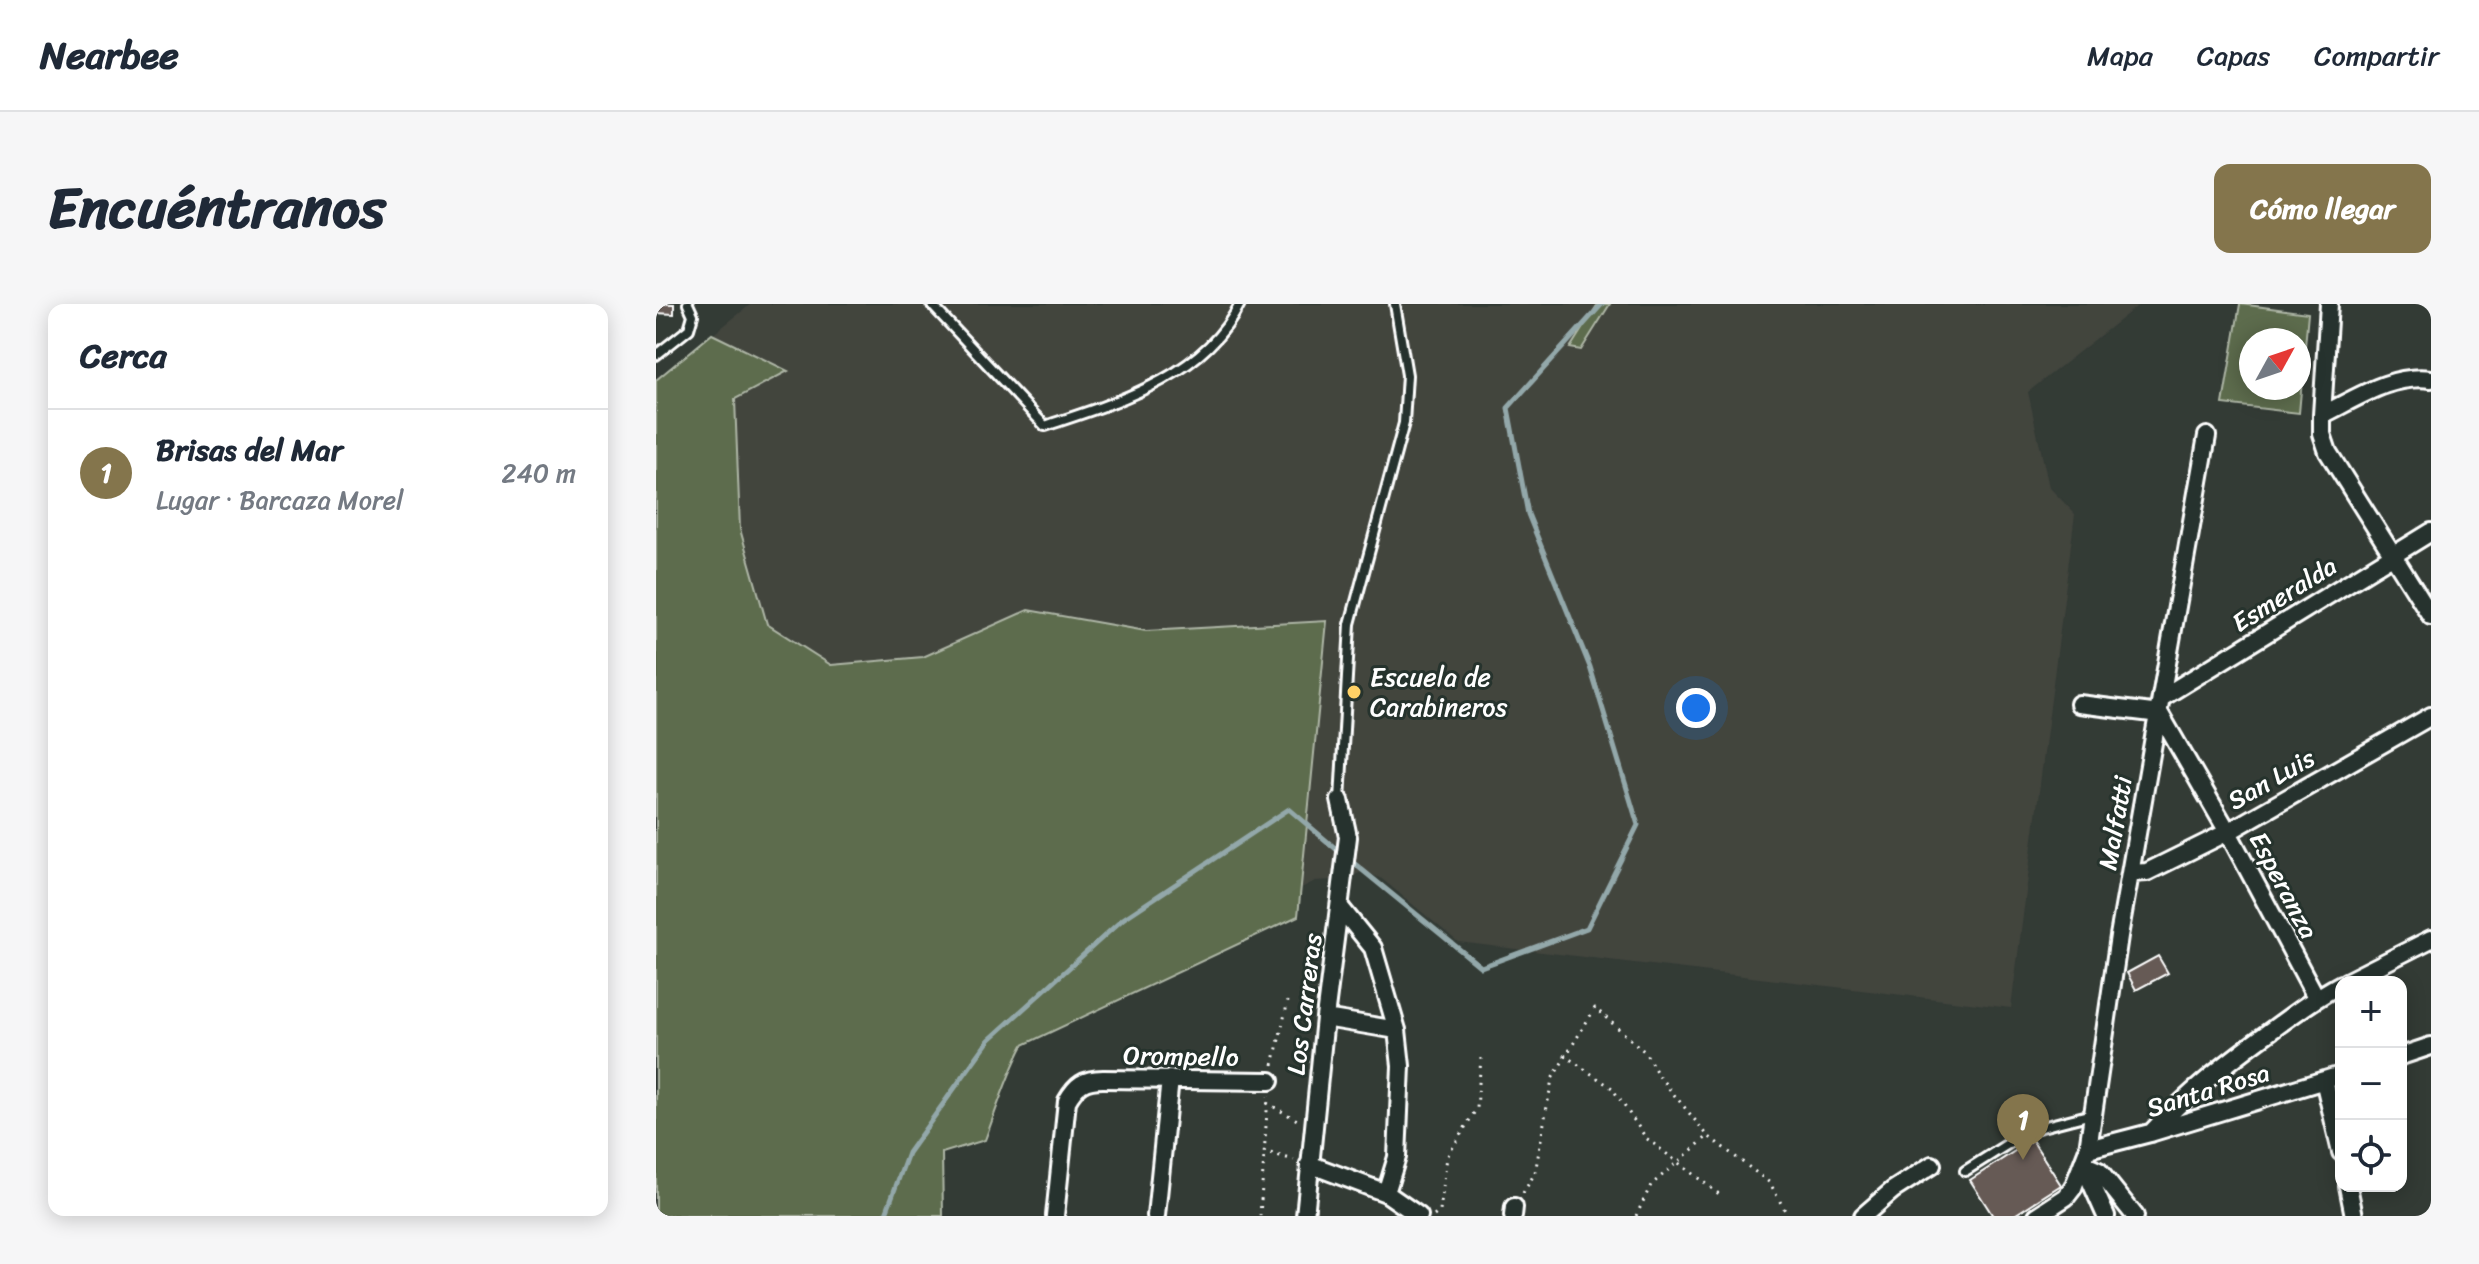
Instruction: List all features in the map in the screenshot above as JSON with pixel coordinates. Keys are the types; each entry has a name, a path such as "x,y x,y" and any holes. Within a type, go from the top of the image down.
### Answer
{"street":[{"path":"2329,304 2322,434 2328,452 2431,616"},
{"path":"2322,415 2393,381 2416,377 2431,379"},
{"name":"Malfatti","path":"2085,1156 2172,626 2207,436"},
{"name":"Esmeralda","path":"2161,705 2431,532"},
{"path":"2079,704 2161,705"},
{"name":"Esperanza","path":"2161,705 2316,997"},
{"name":"San Luis","path":"2131,873 2147,872 2228,832 2431,716"},
{"name":"Los Carreras","path":"1305,1216 1325,1018 1348,837 1340,800"},
{"path":"1340,907 1373,948 1397,1030 1401,1066 1397,1157 1386,1193"},
{"path":"2358,976 2431,939"},
{"path":"2150,1133 2187,1094 2316,997 2335,988"},
{"path":"1325,1018 1397,1030"},
{"path":"2407,1054 2431,1046"},
{"name":"Santa Rosa","path":"2085,1156 2335,1077"},
{"name":"Orompello","path":"1055,1216 1067,1101 1073,1090 1091,1079 1270,1081"},
{"path":"1156,1216 1170,1079"},
{"path":"2324,1080 2335,1127"},
{"path":"2037,1216 2066,1197 2077,1182 2085,1156"},
{"path":"2085,1156 2106,1216"},
{"path":"2085,1156 2135,1216"},
{"path":"1309,1164 1386,1193 1419,1216"},
{"path":"1863,1216 1893,1190 1932,1165"},
{"path":"2349,1192 2354,1216"}],"lane":[{"path":"656,355 689,329 693,315 688,304"},
{"path":"931,304 1045,426 1142,391 1191,362 1230,323 1240,304"},
{"path":"1340,800 1350,624 1404,423 1407,375 1395,304"},
{"path":"1965,1171 2030,1130 2092,1114"}],"path":[{"path":"1260,1216 1267,1103 1288,1001"},
{"path":"1514,1211 1535,1173 1552,1079 1595,1008 1645,1052 1658,1075 1708,1136 1770,1183 1788,1216"},
{"path":"1564,1055 1612,1088 1646,1138 1719,1194"},
{"path":"1434,1216 1440,1211 1447,1157 1477,1108 1481,1058"},
{"path":"1267,1103 1313,1129"},
{"path":"1636,1216 1651,1185 1708,1136"},
{"path":"1262,1150 1309,1164"}],"shaded area":[{"name":"Escuela de Carabineros","path":"751,304 2140,304 2028,392 2049,487 2075,514 2011,1008 1458,942 1382,879 1364,871 1346,879 1315,881 664,1216 656,1216 656,380"}],"green space":[{"path":"1598,304 1610,304 1581,350 1570,348"},
{"path":"2240,304 2308,313 2307,328 2239,328 2239,400 2300,400 2299,413 2223,404"},
{"path":"712,334 788,371 735,399 740,529 767,624 831,665 923,657 1028,610 1146,631 1327,621 1298,916 1023,1045 985,1140 942,1153 943,1216 656,1216 656,380"}],"building":[{"path":"656,304 674,304 674,314 656,313"},
{"path":"2158,956 2168,973 2136,990 2127,973"},
{"path":"2032,1140 2061,1185 2013,1216 1993,1216 1970,1180"}],"waterway":[{"path":"1350,860 1481,967 1587,928 1638,825 1590,667 1528,514 1508,408 1602,304"},
{"path":"885,1216 908,1153 989,1040 1123,919 1289,809 1342,854"}],"place":[{"name":"Escuela de Carabineros","path":"1354,692"},
{"name":"Brisas del Mar","path":"2023,1160"}]}
